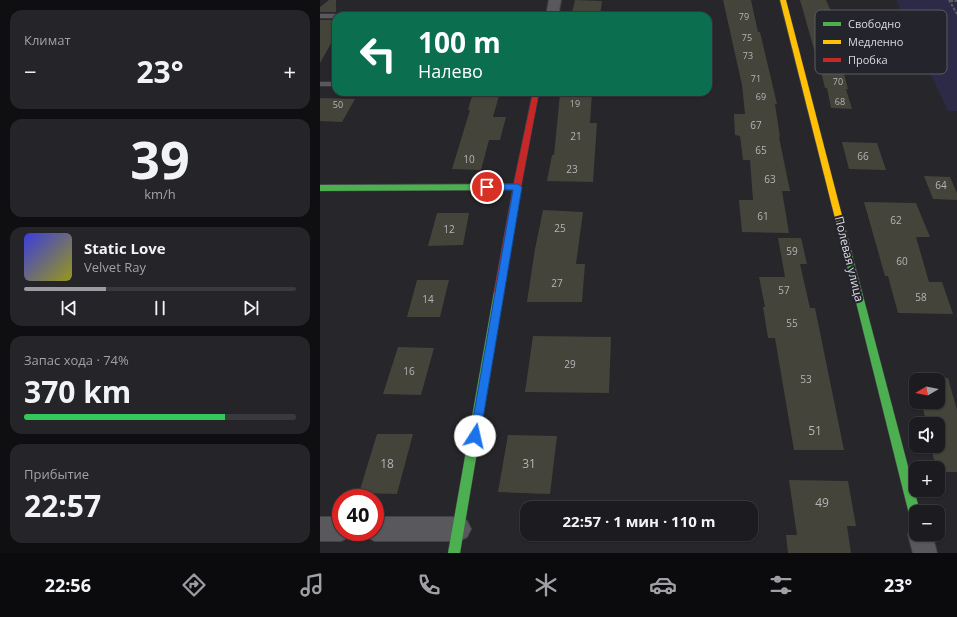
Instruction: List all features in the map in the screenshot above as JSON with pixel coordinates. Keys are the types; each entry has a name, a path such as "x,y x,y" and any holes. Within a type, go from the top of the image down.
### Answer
{"street":[{"path":"553,12 555,0"},
{"name":"Полевая улица","path":"783,0 913,505"},
{"path":"454,553 535,96"},
{"path":"320,188 518,187"},
{"path":"320,529 332,529"},
{"path":"384,529 459,529"},
{"path":"922,541 925,553"}],"lane":[{"path":"320,16 332,16"},
{"path":"320,84 332,84"}],"path":[{"path":"949,0 957,1"},
{"path":"949,0 957,14"}],"shaded area":[{"path":"896,0 957,0 957,111 948,111 931,74 947,74 947,10 901,10"}],"building":[{"path":"329,0 336,0 336,12 320,12 320,7"},
{"path":"575,0 602,1 601,12 572,12"},
{"path":"723,0 751,0 777,104 775,104 779,137 790,191 782,191 789,233 742,232 739,200 753,200 750,160 743,160 740,136 735,135 734,114 745,114 742,85"},
{"path":"800,0 826,0 831,10 815,10 815,52"},
{"path":"320,20 332,20 332,42 320,63"},
{"path":"822,74 844,74 848,89 846,89 852,109 831,108 827,88 825,88"},
{"path":"472,96 499,96 493,117 506,117 500,140 489,140 481,170 452,169 470,110 468,110"},
{"path":"560,96 592,96 590,123 597,123 593,182 547,181 552,155 554,155"},
{"path":"320,98 355,99 342,122 320,121"},
{"path":"842,142 877,143 886,170 849,169"},
{"path":"924,176 950,177 957,193 957,200 933,199"},
{"path":"864,202 916,203 930,237 916,237 929,282 942,282 953,314 898,313 888,276 885,276"},
{"path":"543,210 583,212 576,264 585,264 582,302 527,302"},
{"path":"437,213 469,213 463,245 428,246"},
{"path":"778,238 801,238 807,264 800,264 810,308 815,308 844,450 794,450 775,338 768,338 763,307 765,307 759,277 785,277"},
{"path":"417,280 449,280 440,317 407,317"},
{"path":"533,336 611,337 609,393 525,392"},
{"path":"398,347 434,348 421,395 383,394"},
{"path":"945,378 948,378 957,410 957,472 945,472 945,461 935,461 932,453 945,453 945,417 925,417 923,409 945,409"},
{"path":"377,434 413,434 397,494 384,494 384,489 360,489"},
{"path":"508,435 557,436 550,494 498,492"},
{"path":"789,480 848,481 856,526 847,526 851,553 788,553 786,535 797,535"}],"traffic: fast":[{"path":"320,188 517,187"},
{"path":"848,254 913,505"},
{"path":"454,553 499,292"}],"traffic: slow":[{"path":"783,0 848,254"}],"traffic: jam":[{"path":"499,292 517,187 535,96"}],"route":[{"path":"475,436 518,187 487,187"}]}
